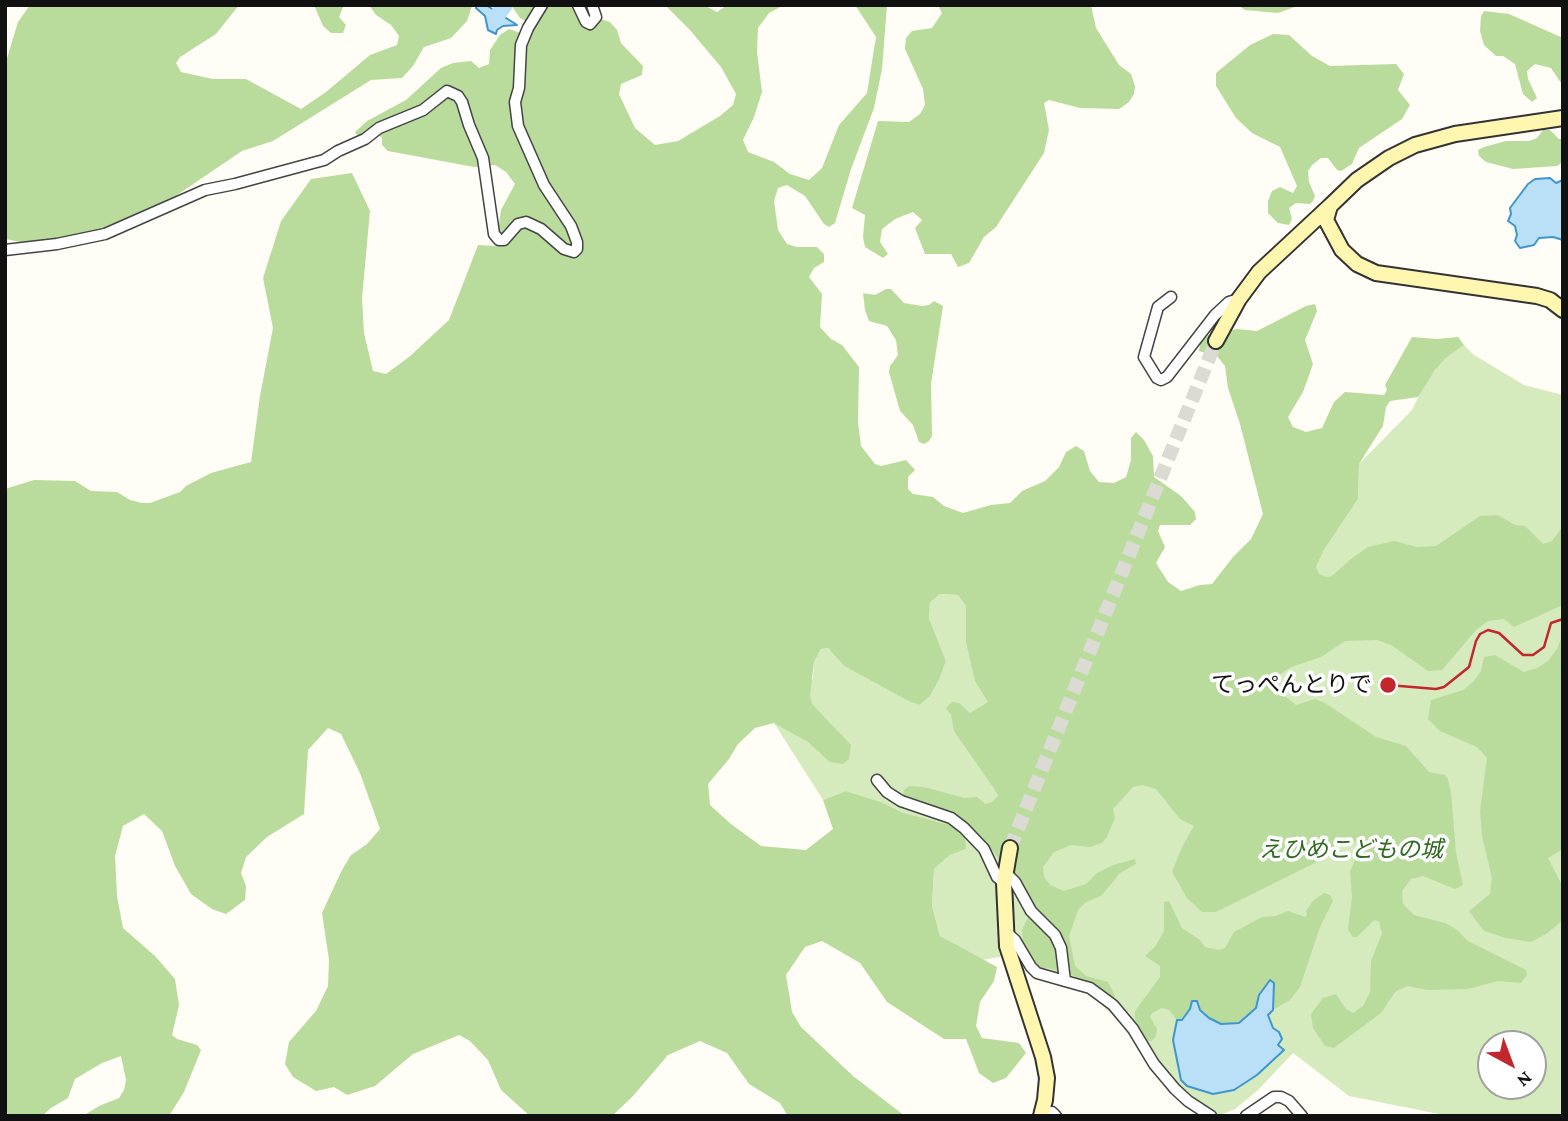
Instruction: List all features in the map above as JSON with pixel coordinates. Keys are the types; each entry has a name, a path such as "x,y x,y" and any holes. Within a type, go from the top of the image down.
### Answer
{"street":[{"path":"5,250 57,244 105,234 205,190 324,160 365,139 379,128 423,110 447,91 458,96 462,102 471,132 484,158 494,234 499,240 504,240 518,224 526,222 541,229 564,249 574,252 577,249 571,226 544,185 518,126 514,102 519,88 521,45 542,5"},
{"path":"578,5 586,22 590,24 596,17 592,5"},
{"path":"1216,341 1259,272 1357,180 1389,158 1415,145 1455,134 1563,118"},
{"path":"1330,205 1325,220 1342,250 1357,264 1376,273 1537,296 1550,300 1563,310"},
{"path":"1171,297 1158,307 1144,357 1161,380 1167,377 1215,315 1229,302 1240,299"},
{"path":"877,780 887,792 901,801 951,818 984,849 998,877 1015,882 1031,911 1055,935 1061,948 1065,981"},
{"path":"1010,848 1005,878 1006,932 1010,958 1043,1057 1046,1078 1041,1116"},
{"path":"1006,932 1015,940 1037,973 1090,988 1113,1005 1175,1089 1211,1116"},
{"path":"1246,1116 1274,1097 1289,1101 1302,1116"},
{"path":"1048,1116 1052,1112 1056,1116"}],"green space":[{"path":"30,5 239,5 216,34 180,57 176,63 181,72 213,79 246,79 301,109 370,55 397,45 399,36 369,5 472,6 467,21 451,38 424,47 402,78 371,80 273,141 242,151 115,237 53,248 5,239 5,65 18,22"},
{"path":"314,5 344,5 339,17 346,25 343,33 331,33 323,26"},
{"path":"514,5 584,5 588,15 610,22 617,30 621,43 643,66 642,75 621,84 619,94 635,128 655,145 678,141 720,116 733,105 736,94 721,67 665,5 704,5 717,12 727,5 784,5 769,13 758,28 757,52 762,92 743,140 748,152 774,162 790,174 809,180 822,168 839,125 867,93 876,37 855,5 887,5 882,69 874,108 851,169 835,223 829,227 824,224 805,196 787,185 778,188 774,201 778,230 787,244 817,247 824,254 824,262 814,268 809,277 822,294 820,327 831,339 842,345 859,367 858,422 861,446 875,464 881,466 906,460 915,470 908,477 908,489 913,494 933,497 944,506 963,513 1010,503 1022,491 1045,481 1059,467 1066,452 1076,446 1084,451 1090,471 1099,482 1114,483 1126,477 1131,460 1131,438 1136,432 1153,456 1154,477 1181,496 1195,512 1196,519 1190,525 1160,525 1158,531 1165,547 1156,563 1168,582 1181,591 1212,584 1251,539 1263,514 1228,388 1225,366 1217,356 1199,351 1200,344 1208,335 1237,329 1257,331 1315,304 1317,311 1305,340 1313,364 1303,392 1288,417 1293,427 1306,432 1322,428 1334,402 1345,392 1384,395 1387,390 1385,385 1412,337 1458,337 1464,345 1435,370 1418,397 1390,401 1386,407 1383,426 1359,464 1358,499 1324,550 1316,567 1319,574 1332,576 1368,547 1394,541 1417,547 1436,546 1480,516 1498,515 1515,525 1525,526 1543,544 1552,541 1563,526 1563,605 1514,627 1504,619 1488,621 1476,630 1442,670 1428,671 1391,645 1377,640 1345,641 1321,657 1291,667 1276,677 1282,694 1296,705 1315,699 1325,703 1376,737 1406,746 1429,772 1445,775 1451,793 1456,852 1463,885 1455,889 1423,876 1411,879 1402,891 1403,904 1414,915 1445,923 1468,941 1526,970 1527,975 1521,983 1498,981 1468,989 1427,990 1408,986 1396,991 1381,1013 1334,1048 1325,1046 1313,1028 1311,1014 1323,998 1336,994 1346,1009 1353,1013 1363,1006 1370,992 1371,961 1382,933 1379,922 1374,920 1357,937 1353,937 1348,930 1352,897 1350,871 1357,844 1351,838 1339,841 1325,858 1216,912 1202,912 1187,898 1172,872 1194,826 1180,819 1156,789 1142,785 1133,787 1113,809 1115,818 1102,843 1090,847 1071,845 1054,852 1043,867 1044,877 1050,885 1064,891 1086,884 1097,873 1113,865 1135,859 1136,864 1120,873 1101,896 1086,902 1078,910 1069,936 1075,966 1086,976 1108,982 1115,996 1112,999 1074,976 1037,966 1027,954 1022,930 1033,907 992,850 956,816 903,796 904,790 909,786 924,787 964,798 977,797 985,804 998,796 954,731 951,715 946,708 952,702 959,703 970,713 988,702 975,681 966,642 966,606 958,595 940,594 930,602 929,618 946,661 930,696 920,705 910,702 844,666 828,648 821,649 814,662 810,695 812,704 851,745 849,759 843,764 830,762 808,742 774,723 755,728 738,744 708,784 710,805 761,846 806,850 833,829 823,800 846,791 881,802 904,813 950,825 965,836 966,849 950,855 934,869 932,906 940,936 997,967 994,981 980,1002 976,1026 982,1038 1019,1043 1026,1053 1006,1078 993,1083 979,1073 966,1039 944,1039 887,1002 860,963 822,941 805,947 786,975 792,1012 801,1027 853,1076 905,1116 788,1116 780,1103 749,1084 727,1053 700,1041 668,1055 612,1116 530,1116 501,1090 488,1060 470,1041 459,1035 413,1054 375,1086 347,1095 334,1087 316,1091 293,1077 285,1064 289,1042 316,1011 328,986 329,960 322,913 351,855 367,844 380,829 360,773 341,734 328,728 308,750 304,814 267,837 246,857 241,873 246,886 245,900 226,914 212,909 191,894 175,866 162,831 144,814 123,826 115,856 117,896 123,928 155,956 175,979 179,1005 172,1035 197,1045 201,1050 184,1092 169,1116 83,1116 119,1098 126,1080 121,1056 102,1063 75,1079 68,1098 42,1116 5,1116 5,489 34,480 75,481 91,491 117,492 130,500 150,503 180,492 211,473 251,462 273,328 263,278 281,221 311,179 352,173 370,211 362,298 364,333 373,371 386,374 449,320 478,245 496,246 501,210 515,184 506,172 495,165 474,167 388,151 382,145 382,138 372,128 363,135 357,135 355,132 367,121 406,100 441,68 453,63 471,61 479,68 489,64 490,50 500,35 509,29 529,36 535,26 520,18 513,8"},
{"path":"938,5 1091,5 1096,28 1119,65 1131,74 1135,86 1129,102 1119,109 1080,108 1049,100 1044,103 1049,130 1044,153 996,227 984,237 969,263 958,267 951,254 925,254 915,228 922,220 913,212 895,219 882,229 880,242 888,254 883,258 865,247 865,215 852,208 878,121 909,122 920,114 925,105 923,89 905,49 906,38 912,31 932,28 942,13"},
{"path":"1238,5 1300,5 1278,13 1245,10"},
{"path":"1484,11 1509,14 1563,38 1563,86 1551,68 1535,64 1527,71 1537,98 1532,102 1523,94 1515,64 1503,56 1496,56 1484,45 1480,31"},
{"path":"1273,34 1289,35 1312,56 1330,66 1396,64 1404,74 1398,90 1410,105 1402,119 1359,148 1352,164 1341,171 1337,170 1328,158 1321,158 1312,165 1308,171 1309,182 1315,196 1310,204 1296,203 1289,208 1292,219 1289,225 1278,223 1268,213 1268,201 1272,191 1280,187 1293,193 1297,186 1280,147 1252,133 1236,118 1216,86 1216,73 1250,45"},
{"path":"1543,130 1550,130 1559,139 1563,139 1563,162 1557,166 1513,169 1486,162 1479,156 1478,150 1484,147 1506,141 1529,141 1537,138"},
{"path":"891,289 904,303 922,306 934,301 943,306 931,384 932,436 924,444 919,442 913,425 900,411 889,372 898,355 896,340 887,326 869,321 865,310 863,293 875,295"},
{"name":"えひめこどもの城","path":"1464,345 1474,355 1524,385 1563,395 1563,1116 1449,1116 1349,1096 1293,1053 1258,1090 1235,1109 1218,1116 1199,1116 1150,1070 1124,1027 1090,993 1034,978 1017,954 982,960 940,936 932,906 934,869 950,855 966,849 950,825 904,813 881,802 846,791 823,800 774,723 813,678 814,662 821,649 828,648 844,666 920,705 930,696 946,661 929,618 930,601 940,594 958,595 1046,679 1316,567 1324,550 1358,499 1359,464 1412,410 1435,370"},
{"path":"1562,636 1563,849 1548,858 1563,887 1563,920 1531,942 1484,931 1469,911 1490,894 1492,878 1482,836 1480,811 1487,758 1477,747 1440,731 1428,719 1431,700 1463,690 1473,682 1481,671 1484,657 1495,655 1524,672 1548,661"},
{"path":"1324,893 1330,895 1333,901 1320,927 1300,987 1290,1000 1273,1010 1274,983 1259,995 1256,1008 1239,1023 1221,1024 1209,1018 1192,1001 1182,1020 1177,1020 1169,1010 1162,1008 1150,1017 1157,1029 1156,1036 1152,1041 1146,1041 1135,1020 1135,1011 1160,977 1160,966 1145,956 1155,947 1164,931 1164,902 1169,901 1182,928 1200,940 1205,947 1220,950 1225,948 1234,932 1262,917 1276,916 1288,911 1305,917 1313,901"}],"water":[{"path":"477,5 486,5 517,25 503,26 496,34 488,30 485,16 476,8"},
{"path":"1550,178 1556,183 1563,180 1563,240 1553,237 1539,238 1534,245 1520,248 1515,241 1515,226 1508,221 1510,208 1528,184 1535,179"},
{"path":"1270,980 1274,983 1273,1010 1268,1015 1273,1028 1279,1032 1282,1039 1278,1045 1284,1050 1257,1075 1234,1090 1213,1094 1187,1086 1181,1080 1173,1040 1177,1020 1182,1020 1192,1001 1197,1001 1200,1010 1209,1018 1221,1024 1239,1023 1256,1008 1259,995"}],"waterway":[{"path":"499,13 505,5"}],"tunnel":[{"path":"1010,848 1216,341"}],"railway":[{"path":"1388,685 1436,689 1444,687 1469,667 1476,641 1480,634 1488,630 1499,633 1523,655 1533,655 1544,647 1551,623 1563,619"}],"place":[{"name":"てっぺんとりで","path":"1388,685"}]}
